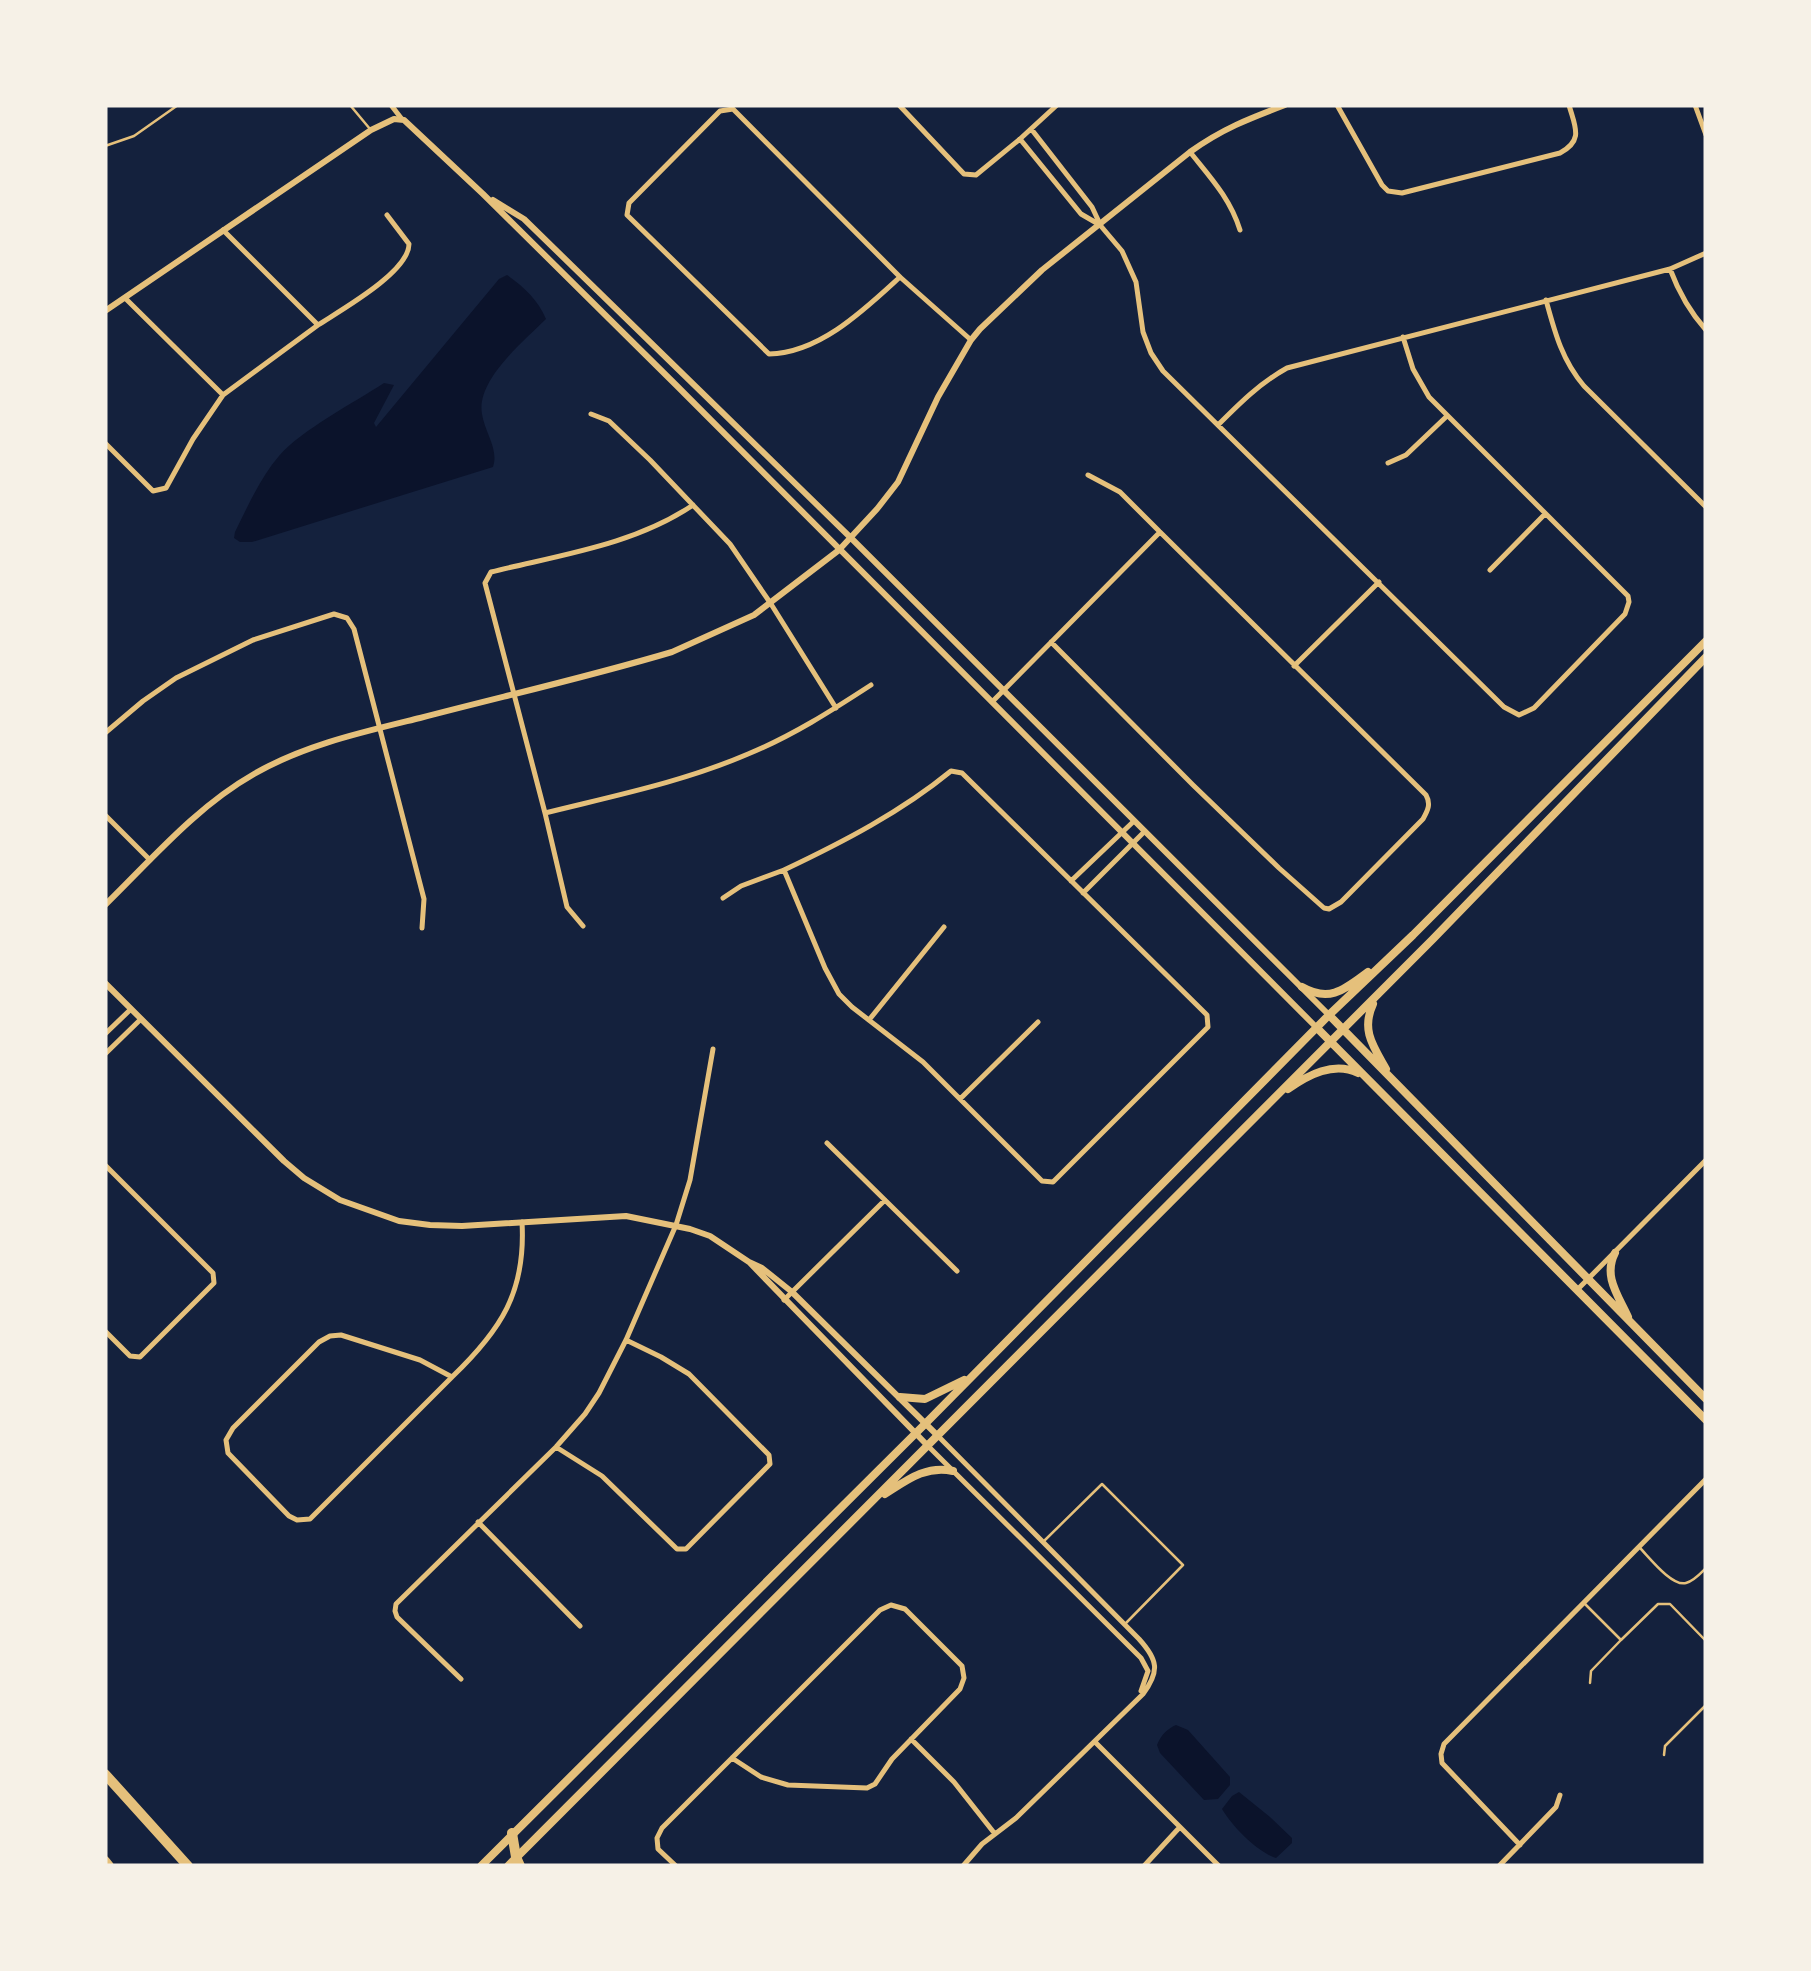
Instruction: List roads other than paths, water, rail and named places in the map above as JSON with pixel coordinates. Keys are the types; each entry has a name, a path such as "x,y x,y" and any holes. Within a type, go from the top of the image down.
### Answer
{"highway":[{"path":"105,1774 188,1866"},
{"path":"512,1833 515,1863"}],"main road":[{"path":"481,1866 1706,641"},
{"path":"515,1863 1380,993 1706,656"},
{"path":"1302,987 1315,994 1332,994 1392,955"},
{"path":"1380,993 1368,1015 1367,1028 1394,1081"},
{"path":"1329,1015 1706,1400"},
{"path":"1316,1028 1706,1420"},
{"path":"1268,1104 1299,1082 1326,1070 1346,1068 1366,1078"},
{"path":"1615,1253 1610,1262 1610,1281 1633,1325"},
{"path":"900,1397 925,1400 972,1376"},
{"path":"869,1505 918,1474 934,1468 953,1471"}],"street":[{"path":"391,105 1316,1028"},
{"path":"899,105 964,174 976,175 1057,105"},
{"path":"105,906 213,800 287,757 381,728 672,652 772,604 840,550 898,482 971,340 1024,286 1216,133 1285,105"},
{"path":"1336,105 1382,185 1395,193 1560,153 1576,138 1569,105"},
{"path":"1695,105 1706,135"},
{"path":"900,277 836,330 782,354 769,354 627,215 629,203 720,110 733,108 900,277 971,340"},
{"path":"105,311 371,130 401,118"},
{"path":"1032,129 1092,207 1100,225 1131,267 1144,332 1151,353 1163,370 1504,708 1519,715 1527,712 1625,614 1629,602 1624,591 1447,416 1413,370 1403,336"},
{"path":"1020,139 1082,214 1100,225"},
{"path":"1190,152 1225,195 1240,230"},
{"path":"483,194 524,219 851,538 1329,1015"},
{"path":"105,443 152,491 166,488 223,395 318,324 371,291 406,258 408,244 386,216"},
{"path":"223,230 318,324"},
{"path":"1218,425 1258,386 1287,368 1670,269 1706,253"},
{"path":"1670,269 1679,294 1706,330"},
{"path":"125,298 223,395"},
{"path":"1546,300 1558,345 1571,370 1706,506"},
{"path":"591,414 609,422 730,544 836,708"},
{"path":"1388,464 1406,455 1447,416"},
{"path":"1052,642 1324,908 1340,902 1428,811 1426,794 1120,492 1088,475"},
{"path":"583,926 567,907 485,583 491,572 646,530 693,504"},
{"path":"1490,570 1545,514"},
{"path":"992,702 1160,532"},
{"path":"1294,666 1379,582"},
{"path":"105,733 176,678 217,656 281,629 334,614 347,618 354,629 424,900 422,928"},
{"path":"545,813 716,767 783,738 871,686"},
{"path":"722,898 860,832 930,789 951,771 962,773 1207,1014 1208,1027 1053,1182 1042,1181 912,1052 852,1007 832,983 784,870"},
{"path":"105,815 150,860"},
{"path":"1071,882 1134,821"},
{"path":"1083,893 1144,832"},
{"path":"870,1020 944,927"},
{"path":"105,983 284,1161 340,1200 400,1221 430,1225 626,1216 710,1236 762,1268 900,1397 1124,1624 1150,1652 1151,1674 1136,1701 963,1866"},
{"path":"105,1034 131,1009"},
{"path":"105,1054 140,1019"},
{"path":"960,1098 1038,1022"},
{"path":"461,1679 397,1617 396,1604 556,1446 599,1393 676,1225 690,1180 713,1049"},
{"path":"827,1143 957,1271"},
{"path":"1576,1290 1706,1160"},
{"path":"105,1165 214,1273 214,1283 140,1357 130,1356 105,1331"},
{"path":"784,1300 885,1200"},
{"path":"452,1377 402,1353 342,1335 330,1336 233,1428 226,1440 228,1453 290,1516 297,1520 316,1515 452,1377 491,1337 509,1303 522,1265 522,1222"},
{"path":"749,1262 1143,1661 1151,1674"},
{"path":"556,1446 602,1476 678,1549 686,1549 770,1464 769,1455 689,1374 626,1340"},
{"path":"832,1350 841,1342"},
{"path":"1520,1845 1442,1763 1444,1744 1706,1478"},
{"path":"998,1516 1008,1506"},
{"path":"478,1522 580,1626"},
{"path":"1063,1580 1072,1572"},
{"path":"676,1866 660,1852 658,1834 732,1758 880,1610 891,1605 905,1609 962,1666 964,1678 956,1694 892,1759 875,1784 861,1789 780,1784 752,1773 732,1758"},
{"path":"911,1739 954,1782 995,1834"},
{"path":"1095,1742 1218,1866"},
{"path":"1500,1866 1556,1807 1560,1795"},
{"path":"1144,1866 1179,1828"}],"lane":[{"path":"105,146 134,136 178,105"},
{"path":"350,105 371,130"},
{"path":"1043,1542 1102,1484 1183,1564 1124,1624"},
{"path":"1638,1547 1680,1584 1689,1582 1706,1568"},
{"path":"1584,1602 1621,1640"},
{"path":"1590,1683 1591,1672 1658,1604 1670,1604 1706,1641"},
{"path":"1664,1755 1665,1746 1706,1705"}],"water":[{"path":"507,275 530,294 546,319 514,350 486,388 482,414 493,447 493,467 252,542 234,538 260,483 288,446 384,383 394,385 374,423 376,427 499,279"},
{"path":"1176,1725 1188,1730 1230,1777 1230,1785 1218,1799 1204,1800 1160,1753 1160,1738"},
{"path":"1239,1792 1292,1838 1292,1843 1276,1858 1246,1838 1222,1809"}]}
